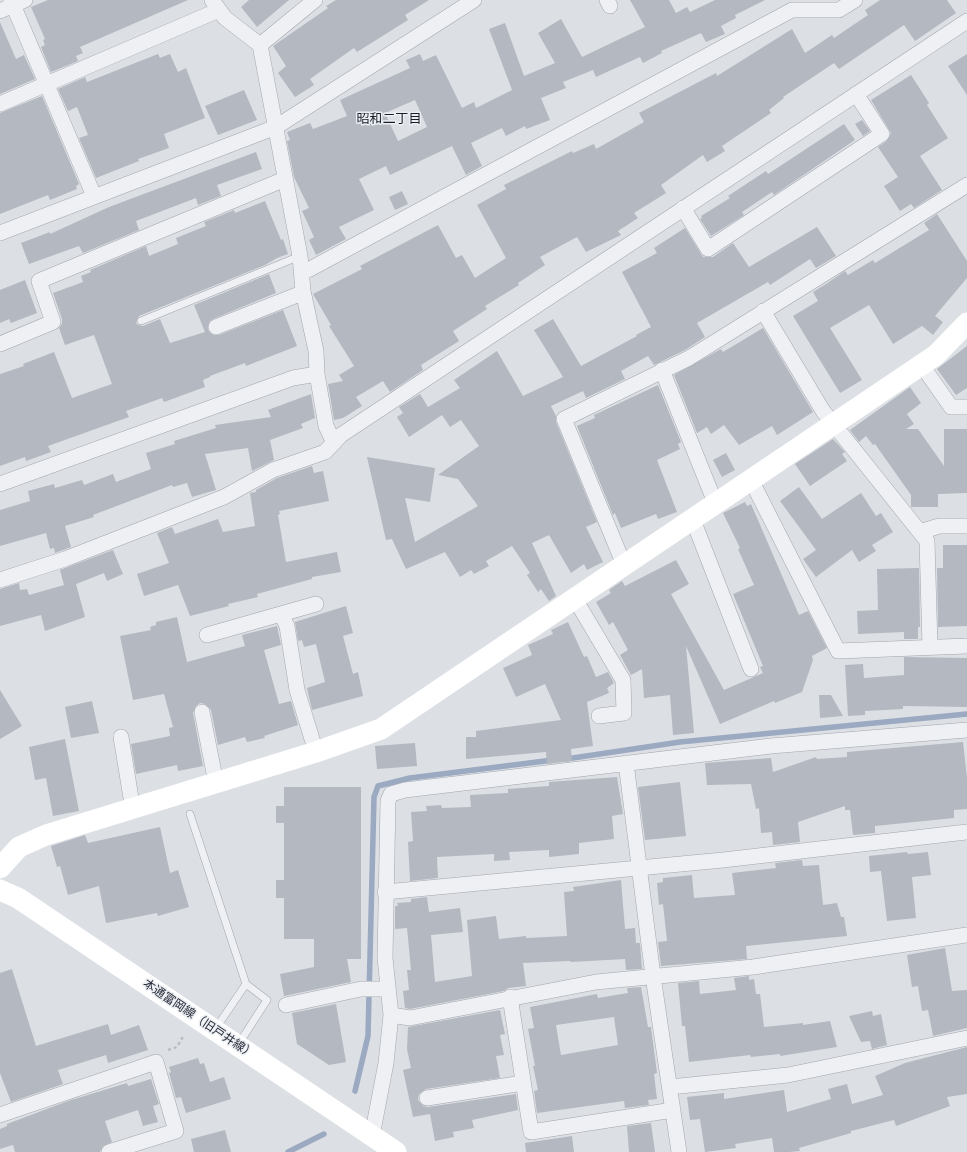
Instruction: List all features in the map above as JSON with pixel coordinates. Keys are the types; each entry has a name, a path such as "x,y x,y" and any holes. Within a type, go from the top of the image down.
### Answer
{"street":[{"path":"260,45 315,0"},
{"path":"0,233 276,127 474,0"},
{"path":"302,272 792,10 840,10 855,0"},
{"path":"12,4 94,196"},
{"path":"0,104 216,5 225,18 260,45 300,256 302,291 316,351 317,374 326,426 334,444"},
{"path":"0,580 64,559 224,498 273,470 325,452 341,435 967,21"},
{"path":"683,208 708,249 882,134 856,94"},
{"path":"0,344 53,322 39,281 285,179"},
{"path":"624,565 564,419 689,358 762,311 967,185"},
{"path":"216,327 297,295 302,291"},
{"path":"762,311 823,411 835,424 927,541 930,647"},
{"path":"0,868 19,847 46,835 316,752 381,729 624,565 716,505 936,355 967,323"},
{"path":"921,364 951,407 967,407"},
{"path":"662,370 716,505"},
{"path":"0,484 293,378 317,374"},
{"path":"752,480 838,651 967,646"},
{"path":"693,520 751,669"},
{"path":"920,532 940,526 967,526"},
{"path":"574,599 623,680 624,713 599,716"},
{"path":"207,635 316,604"},
{"path":"281,614 287,626 297,690 316,752"},
{"path":"202,712 214,773"},
{"path":"372,1136 386,1063 391,1015 385,990 385,892 388,801 391,794 405,790 771,746 967,730"},
{"path":"121,737 131,798"},
{"path":"626,763 653,976 679,1152"},
{"path":"385,892 723,860 967,832"},
{"name":"本通富岡線（旧戸井線）","path":"0,890 18,898 396,1152"},
{"path":"391,1015 410,1018 510,997 596,982 753,967 967,935"},
{"path":"286,1005 361,989 385,990"},
{"path":"510,997 531,1132 673,1110"},
{"path":"670,1087 788,1075 967,1038"},
{"path":"0,1115 156,1062 176,1130 109,1152"},
{"path":"427,1098 523,1082"}],"lane":[{"path":"141,322 300,256"},
{"path":"190,814 246,984 267,1000 238,1046"},
{"path":"214,1030 246,984"}],"path":[{"path":"156,1062 160,1052 177,1047 184,1036"}],"building":[{"path":"48,0 188,0 80,47 83,53 76,56 78,61 51,72 41,47 45,45 43,40 45,39 31,7"},
{"path":"249,0 289,0 257,27 241,7"},
{"path":"336,0 429,0 405,15 408,20 357,52 354,48 310,79 314,85 295,97 278,73 286,66 273,46 328,8 326,6"},
{"path":"630,0 669,0 676,13 687,7 690,12 715,0 765,0 735,15 736,18 721,26 725,34 706,42 701,33 661,51 662,53 643,63 640,57 596,77 593,70 563,82 566,88 541,98 550,120 526,129 525,126 506,136 502,128 471,143 482,166 466,175 452,146 390,175 386,166 359,179 374,210 339,227 346,239 316,255 309,240 314,237 302,211 309,208 294,177 287,141 290,140 287,132 310,123 313,129 347,116 340,100 410,68 406,60 420,54 423,61 436,55 462,108 474,102 476,108 512,90 489,29 505,23 524,76 555,63 538,33 561,19 582,57 645,27","holes":["415,100 427,127 398,141 385,113"]},
{"path":"880,0 947,0 956,13 915,41 904,25 839,69 834,63 783,97 784,98 769,110 771,113 722,146 725,151 707,162 703,155 661,185 666,193 634,213 638,218 618,231 621,235 586,252 577,237 540,257 545,265 518,283 519,285 485,306 487,309 453,331 459,341 421,365 423,370 390,392 383,381 356,397 362,406 343,418 334,420 328,384 343,381 339,375 354,366 329,326 331,325 313,294 362,269 360,266 438,225 456,258 462,255 475,278 506,258 477,205 506,189 504,185 572,151 573,153 594,144 596,149 644,122 639,113 716,73 717,76 792,29 805,53 832,35 834,38 868,15 865,10"},
{"path":"0,22 16,59 24,55 35,79 0,94"},
{"path":"158,54 160,58 170,54 178,72 186,68 205,118 164,134 169,148 138,159 139,161 96,178 79,138 88,135 77,107 68,111 58,89 85,77 87,82"},
{"path":"967,54 967,95 948,66"},
{"path":"911,75 929,103 927,105 948,138 920,156 942,190 914,208 911,204 900,211 884,186 898,177 878,147 887,141 891,133 871,100"},
{"path":"244,90 257,120 218,135 205,106"},
{"path":"42,96 79,184 76,186 77,189 50,200 48,195 0,214 0,113"},
{"path":"862,120 870,131 863,136 855,124"},
{"path":"844,124 855,140 774,195 772,192 742,212 744,215 711,236 700,219 702,218 701,216 730,198 728,196 766,171 768,174"},
{"path":"256,152 262,169 217,185 221,196 198,205 196,198 136,221 139,230 83,253 79,246 29,264 21,243 50,232 50,234 109,207"},
{"path":"402,191 408,204 395,210 389,197"},
{"path":"265,201 281,240 283,239 288,254 265,265 139,316 136,323 143,326 160,319 170,343 205,332 194,305 269,274 276,293 213,319 209,322 208,330 211,334 219,335 283,310 297,346 246,366 245,363 210,376 203,380 205,387 164,402 162,398 126,411 129,417 48,446 51,452 26,461 25,457 0,466 0,374 24,366 23,364 54,352 72,398 112,384 94,335 65,345 59,328 62,324 62,319 53,293 83,282 81,276 91,272 90,270 146,246 149,256 178,244 176,238 206,226 204,222 234,210 235,213"},
{"path":"937,214 967,261 967,278 935,316 943,322 933,335 922,326 893,344 869,305 830,328 862,380 840,393 793,316 818,301 813,292 845,271 848,275 873,260 875,263 929,230 924,223"},
{"path":"817,227 836,256 816,268 810,259 770,285 768,282 697,323 705,337 685,350 654,365 648,356 621,371 625,379 586,398 583,391 551,406 556,416 556,422 597,522 586,527 603,562 587,570 584,564 571,573 549,535 532,543 556,596 549,601 541,589 538,592 527,575 530,573 512,546 486,561 489,566 474,574 471,570 460,577 445,552 406,569 392,539 386,540 367,457 435,468 430,502 405,498 415,542 478,506 458,479 438,475 479,446 461,420 450,427 442,415 409,437 397,417 403,413 399,407 420,394 428,407 460,388 454,380 497,351 523,396 563,377 534,330 553,319 581,366 637,336 636,335 651,327 622,272 657,253 654,248 685,228 703,257 713,257 733,243 749,267"},
{"path":"25,280 37,313 11,323 9,319 0,323 0,290"},
{"path":"763,328 813,412 777,435 772,426 739,445 724,425 711,434 707,427 697,433 674,375 721,349 723,352"},
{"path":"967,346 967,388 956,395 937,369"},
{"path":"658,385 681,442 678,444 680,449 657,460 677,512 658,519 656,514 621,528 615,513 613,515 577,426 595,418 594,415"},
{"path":"910,387 921,403 907,414 914,424 906,429 918,429 944,466 944,429 967,429 967,493 938,494 938,507 911,507 911,495 875,444 873,445 866,436 859,442 850,430"},
{"path":"311,394 315,418 301,424 303,428 270,440 274,460 252,471 248,448 205,454 216,490 192,497 187,483 173,487 172,485 93,515 94,517 65,526 71,547 55,553 54,548 50,549 46,533 0,546 0,510 30,501 28,491 54,484 55,488 82,480 84,485 113,474 116,482 151,469 146,453 175,444 174,441 216,428 215,425 271,417 268,410"},
{"path":"833,439 845,452 842,454 847,461 810,486 795,464"},
{"path":"726,453 735,470 722,477 713,460"},
{"path":"312,466 314,473 323,471 329,501 279,511 280,514 278,515 286,562 337,552 341,572 312,577 312,579 257,594 258,597 228,604 229,606 190,616 178,585 144,596 137,574 169,563 157,533 172,527 175,534 218,519 223,532 255,526 250,493 256,492 256,490 277,478"},
{"path":"799,487 822,519 861,493 876,516 881,513 893,532 872,545 876,551 859,562 852,550 816,577 803,559 816,550 780,501"},
{"path":"745,502 747,506 751,504 799,615 808,611 827,648 812,656 813,660 802,692 775,703 774,701 720,724 686,646 694,733 673,735 670,695 644,698 642,669 631,675 620,655 628,650 613,622 609,625 596,602 611,593 609,590 622,581 625,586 676,560 689,584 671,594 724,690 763,673 760,667 763,666 733,594 754,585 738,549 740,548 723,513"},
{"path":"943,545 967,545 967,626 938,627 937,568 943,568"},
{"path":"113,550 123,574 107,581 104,573 76,584 85,617 45,631 41,615 0,626 0,589 19,583 20,590 27,589 29,595 64,585 60,570"},
{"path":"919,568 920,627 918,627 918,639 904,639 904,632 858,634 857,611 878,610 877,569"},
{"path":"346,606 353,633 343,636 353,674 358,672 363,696 312,710 307,688 325,682 316,644 304,647 302,640 298,641 295,622"},
{"path":"177,617 187,662 245,646 242,635 277,626 281,645 264,650 279,704 291,701 298,725 264,736 265,738 247,742 245,737 218,745 211,710 205,704 200,703 196,706 193,713 203,766 178,771 177,765 136,774 131,744 170,736 169,728 173,727 164,694 133,700 120,636 151,630 150,627 156,625 156,622"},
{"path":"568,622 584,657 587,656 596,677 608,672 614,683 607,688 609,693 587,702 593,746 571,749 572,761 547,764 546,752 466,759 466,737 476,737 476,731 561,720 545,684 516,697 503,668 532,655 528,645 553,634 551,630"},
{"path":"904,657 967,658 967,707 903,706 903,709 865,711 865,715 848,716 845,665 863,664 864,678 904,675"},
{"path":"0,690 22,726 0,739"},
{"path":"819,695 831,695 843,716 820,718"},
{"path":"92,701 99,733 71,738 65,707"},
{"path":"65,739 79,811 53,816 46,778 35,780 29,747"},
{"path":"963,742 967,778 967,809 954,810 954,818 875,826 875,833 853,835 850,810 845,810 845,806 798,822 800,842 773,845 772,832 761,833 759,808 756,809 751,784 707,785 705,763 771,758 773,772 816,757 817,759 847,757 847,752"},
{"path":"415,743 417,766 377,769 375,746"},
{"path":"617,777 623,814 612,816 614,839 579,843 579,854 549,857 549,850 509,852 510,860 494,861 494,854 437,857 438,878 410,881 408,842 413,841 411,812 427,811 426,806 441,805 442,808 471,807 470,795 508,793 508,789 549,786 549,782"},
{"path":"680,782 686,836 645,840 638,787"},
{"path":"284,787 361,787 361,959 347,959 351,982 284,996 280,974 314,967 314,939 284,939 284,898 276,898 276,880 284,880 284,823 276,823 276,806 284,806"},
{"path":"160,827 170,873 178,870 189,907 158,916 157,913 106,923 99,886 68,895 60,866 57,867 51,846 85,835 88,843"},
{"path":"907,852 908,854 928,852 931,875 912,877 916,918 887,921 881,871 870,872 869,856"},
{"path":"802,860 803,866 819,865 823,905 837,903 841,917 844,917 847,936 746,946 747,959 661,966 658,942 667,941 663,904 659,905 657,883 663,882 663,878 692,875 694,898 735,895 732,873 776,868 775,863"},
{"path":"621,880 625,929 635,928 636,943 640,943 642,969 626,970 625,959 523,963 526,986 508,988 504,991 410,1009 405,1008 403,991 409,990 407,970 411,970 407,928 395,929 395,906 398,906 397,903 411,902 411,899 427,897 429,912 460,908 463,932 431,935 435,982 472,976 467,920 496,916 499,939 526,936 526,938 567,936 564,892 574,891 573,887"},
{"path":"945,948 952,991 967,990 967,1028 933,1036 928,1010 922,1011 918,986 912,987 907,955"},
{"path":"12,969 36,1046 108,1024 111,1035 139,1025 148,1050 108,1063 106,1055 58,1070 63,1084 11,1102 0,1073 0,973"},
{"path":"749,976 749,980 754,979 756,994 760,994 764,1027 803,1023 803,1025 830,1021 837,1047 780,1056 780,1054 751,1057 750,1055 689,1062 685,1026 682,1026 678,983 699,981 700,994 736,990 734,978"},
{"path":"641,987 648,1027 651,1027 657,1073 654,1074 657,1099 648,1100 649,1105 625,1108 624,1101 537,1113 534,1091 538,1090 528,1029 534,1028 530,1007 597,994 598,998 628,993 627,988","holes":["614,1017 618,1045 561,1055 556,1025"]},
{"path":"336,1004 346,1062 329,1065 297,1044 292,1013"},
{"path":"500,1010 505,1034 500,1035 504,1055 496,1056 500,1078 426,1089 419,1094 418,1100 423,1106 428,1107 516,1094 518,1110 472,1120 474,1128 453,1132 454,1137 435,1141 430,1114 413,1117 403,1070 411,1068 407,1049 408,1027"},
{"path":"872,1011 873,1016 881,1014 887,1045 872,1049 870,1041 861,1042 849,1016"},
{"path":"967,1047 967,1094 947,1097 950,1106 896,1126 894,1120 851,1131 851,1133 799,1148 800,1151 774,1152 772,1138 735,1144 736,1148 705,1152 700,1119 690,1120 687,1097 724,1093 724,1099 784,1090 787,1112 831,1099 828,1089 847,1084 852,1104 883,1095 875,1076 905,1063"},
{"path":"198,1058 200,1064 204,1063 210,1082 224,1077 231,1099 186,1113 181,1097 176,1098 169,1073 171,1072 169,1067"},
{"path":"151,1079 159,1104 153,1106 158,1122 143,1126 138,1110 105,1121 112,1142 103,1146 100,1152 15,1152 13,1145 0,1149 0,1129 7,1126 7,1124 68,1101 127,1083 128,1086"},
{"path":"651,1123 655,1152 629,1152 627,1126"},
{"path":"225,1130 231,1152 194,1152 191,1139"},
{"path":"572,1136 574,1152 526,1152 525,1143"}],"waterway":[{"path":"566,759 680,742 967,714"},
{"path":"355,1091 368,1036 374,797 378,786 410,778 553,760"},
{"path":"288,1152 324,1134"}],"district":[{"name":"昭和二丁目","path":"389,119"}]}
